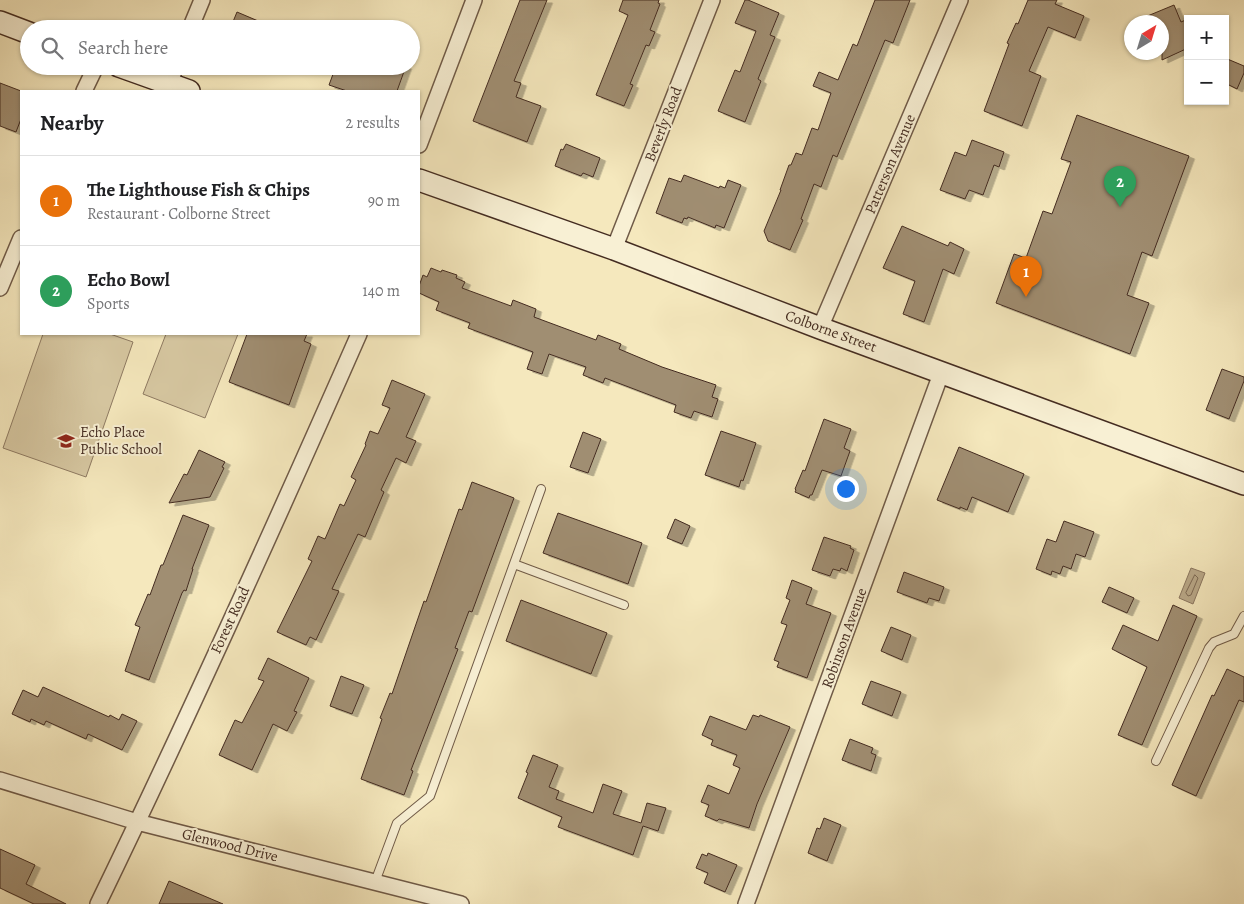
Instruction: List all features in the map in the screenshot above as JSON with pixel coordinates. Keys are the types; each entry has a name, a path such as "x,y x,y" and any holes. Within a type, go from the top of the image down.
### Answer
{"main road":[{"path":"0,22 20,30"},
{"path":"172,75 188,90"},
{"name":"Colborne Street","path":"420,180 614,249 820,328 1244,484"}],"street":[{"path":"194,20 202,0"},
{"path":"420,142 474,0"},
{"name":"Beverly Road","path":"614,249 712,0"},
{"name":"Patterson Avenue","path":"820,328 960,0"},
{"path":"84,90 92,75"},
{"path":"0,288 20,240"},
{"name":"Forest Road","path":"98,904 138,822 359,335"},
{"name":"Robinson Avenue","path":"746,904 942,372"},
{"name":"Glenwood Drive","path":"0,780 138,822 461,904"}],"lane":[{"path":"375,882 397,823 430,796 541,489"},
{"path":"514,564 624,605"},
{"path":"1156,761 1209,648 1214,642 1234,634 1244,616"}],"shaded area":[{"path":"43,335 113,335 133,342 86,477 3,448"},
{"path":"166,335 238,335 205,418 143,394"}],"water":[{"path":"1191,568 1205,573 1193,604 1179,598"}],"building":[{"path":"520,0 547,0 514,81 521,83 516,97 541,106 527,142 473,121"},
{"path":"623,0 659,0 658,3 660,4 650,30 655,32 649,46 646,45 630,84 633,85 624,106 596,95 628,15 619,11"},
{"path":"745,0 779,13 770,35 775,37 758,79 761,81 745,122 718,111 735,70 740,72 756,31 735,23"},
{"path":"875,0 910,0 893,43 885,40 837,157 833,155 821,187 814,184 801,219 803,220 790,250 768,241 764,231 789,165 791,165 796,153 802,155 812,128 818,130 831,93 813,86 819,72 838,80 853,44 857,46"},
{"path":"1028,0 1057,0 1055,4 1084,16 1075,38 1048,27 1029,71 1041,76 1022,126 984,111 1009,44 1007,43 1016,23 1018,24"},
{"path":"1174,5 1181,22 1184,21 1184,50 1169,57 1169,15 1150,15"},
{"path":"237,12 256,20 234,20"},
{"path":"1229,60 1244,66 1244,73 1237,89 1229,85"},
{"path":"333,75 403,75 397,90 344,90 329,85"},
{"path":"0,83 20,91 20,122 16,132 0,126"},
{"path":"1077,115 1189,156 1152,256 1142,252 1127,295 1149,303 1130,354 996,303 1014,254 1026,258 1043,211 1052,214 1071,162 1061,159"},
{"path":"972,140 1004,152 999,167 994,165 983,195 969,190 965,199 940,190 955,152 966,156"},
{"path":"566,144 600,158 593,177 583,173 581,176 555,166 561,149 563,150"},
{"path":"684,175 719,188 720,186 725,188 728,180 741,185 724,228 716,225 715,228 688,217 687,219 684,218 682,223 656,213 669,178 681,182"},
{"path":"902,226 948,246 950,242 964,249 954,274 943,269 924,322 903,314 915,281 883,268"},
{"path":"431,268 457,275 456,278 465,282 462,288 511,306 513,300 536,309 534,317 596,340 598,335 621,344 619,349 662,367 716,385 712,397 718,399 712,417 694,411 691,418 674,412 676,405 605,378 603,383 583,375 586,367 549,354 542,374 527,369 533,352 468,328 470,323 436,310 439,302 420,293 420,283 423,275 427,277"},
{"path":"247,335 307,335 304,341 311,344 289,405 229,382"},
{"path":"1222,369 1244,377 1229,419 1206,410"},
{"path":"392,380 425,394 406,437 416,441 406,463 396,458 381,490 384,492 365,537 358,534 332,589 339,591 316,640 310,637 306,645 277,632 312,561 308,559 318,536 325,539 340,504 344,506 356,480 351,477 366,445 370,431 378,434 390,408 382,405"},
{"path":"824,419 851,429 844,448 850,451 841,476 822,470 809,498 795,492 795,489 803,470 805,471"},
{"path":"721,431 756,443 743,481 741,480 739,487 705,475"},
{"path":"583,432 601,439 588,473 570,467"},
{"path":"959,447 1024,474 1008,512 972,497 967,510 937,500"},
{"path":"199,450 225,462 210,497 169,503 184,474 187,475"},
{"path":"472,482 514,498 472,612 469,611 455,648 458,649 411,770 413,771 404,795 361,779 382,719 380,718 390,693 392,694 424,601 426,602 459,509 462,510"},
{"path":"558,513 642,543 628,584 543,553"},
{"path":"183,515 209,525 192,569 186,591 184,590 182,593 149,680 125,671 140,627 135,625 148,594 150,595"},
{"path":"675,519 690,526 682,544 667,538"},
{"path":"1064,521 1094,532 1085,557 1076,554 1071,569 1063,566 1060,574 1052,571 1051,575 1036,569 1047,539 1056,542"},
{"path":"824,537 851,546 850,548 854,550 847,571 841,568 840,571 833,569 830,576 812,570"},
{"path":"904,572 944,587 939,601 929,598 927,603 897,592"},
{"path":"792,580 812,588 806,604 831,613 807,678 777,667 779,662 774,660 787,625 781,623 790,600 786,598"},
{"path":"1109,587 1134,598 1127,613 1102,602"},
{"path":"521,600 607,633 591,674 506,641"},
{"path":"1173,605 1197,616 1142,745 1118,735 1147,667 1112,649 1123,625 1158,641"},
{"path":"891,627 911,635 902,660 881,651"},
{"path":"268,658 309,678 294,711 297,712 287,731 273,724 252,770 219,755 235,720 242,723 264,681 258,679"},
{"path":"1227,669 1244,677 1244,702 1239,700 1196,796 1172,785 1212,695 1214,696"},
{"path":"341,676 364,685 352,714 330,706"},
{"path":"871,681 901,692 892,716 862,704"},
{"path":"43,687 109,717 110,715 119,720 122,714 137,721 122,750 88,734 86,739 46,721 44,725 31,719 30,722 12,714 23,690 38,697"},
{"path":"753,715 759,717 760,715 790,727 757,804 749,828 719,819 717,821 705,816 709,805 701,802 708,785 729,794 740,768 733,765 737,755 711,745 713,740 702,735 710,716 746,730"},
{"path":"850,739 873,748 871,753 876,755 871,771 842,760"},
{"path":"533,755 558,765 549,787 559,791 556,799 593,813 603,784 622,791 613,814 641,823 647,803 666,808 658,831 643,826 633,855 558,827 562,817 518,798"},
{"path":"824,818 841,825 827,861 808,853 817,828 820,829"},
{"path":"0,849 35,865 26,884 66,904 34,904 0,888"},
{"path":"708,853 737,865 725,892 704,883 708,873 696,868 702,854 707,856"},
{"path":"169,881 223,904 159,904"}],"place":[{"name":"Echo Bowl","path":"1120,207"},
{"name":"The Lighthouse Fish & Chips","path":"1026,297"},
{"name":"Echo Place Public School","path":"66,441"}]}
